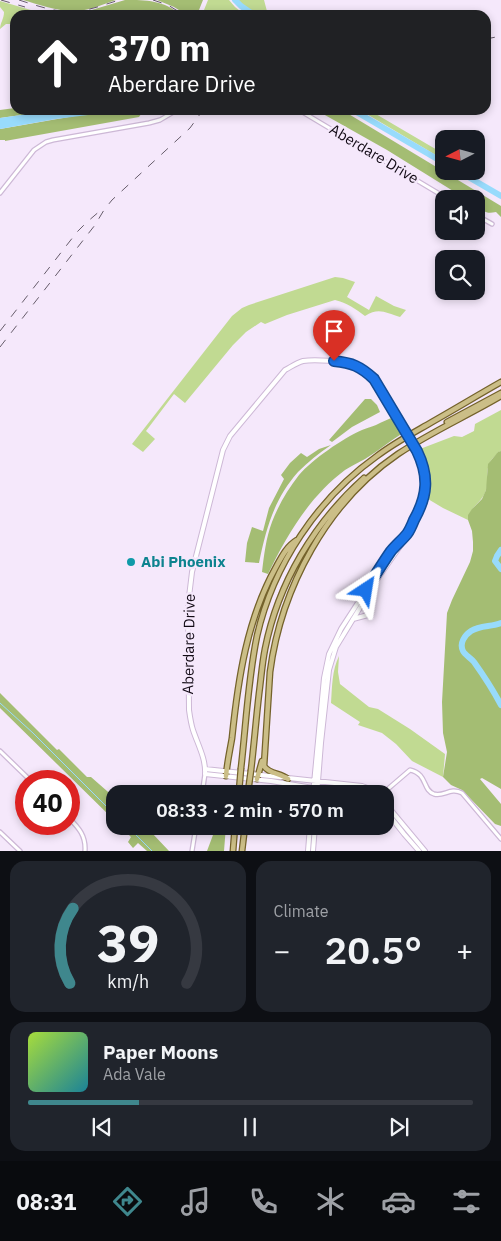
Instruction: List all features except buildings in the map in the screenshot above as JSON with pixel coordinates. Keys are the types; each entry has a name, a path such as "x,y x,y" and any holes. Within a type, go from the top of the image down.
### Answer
{"main road":[{"path":"240,785 257,635 276,581 298,540 330,497 367,463 388,448 501,382"},
{"path":"288,779 268,771 263,762 270,672 276,637 282,617 310,554 321,535 348,498 364,481 419,441 501,394"},
{"path":"249,785 263,662 271,622 291,573 310,541 328,516 347,495 386,460 413,442 501,394"},
{"path":"227,774 238,684 256,610 262,593 282,556 291,544 298,540"},
{"path":"258,777 264,750"},
{"path":"231,851 234,835"},
{"path":"242,851 244,835"}],"street":[{"path":"0,194 34,150 46,142 149,123 168,115"},
{"name":"Aberdare Drive","path":"307,115 435,191"},
{"path":"485,220 492,224"},
{"name":"Aberdare Drive","path":"203,785 205,772 202,753 190,723 188,710 188,605 192,572 220,459 226,443 286,370 297,363 310,360 347,363 356,365 368,373 377,384 417,451 424,468 426,488 422,505 402,541"},
{"path":"322,707 329,670 336,647 402,541"},
{"path":"316,785 326,664 334,642 377,573 402,541"},
{"path":"353,618 368,615"},
{"path":"0,751 20,770"},
{"path":"392,785 410,770 417,771 420,774 428,790 434,794 458,791 462,793 501,839"},
{"path":"205,772 346,785"},
{"path":"258,777 294,785"},
{"path":"394,814 426,851"},
{"path":"394,821 419,851"},
{"path":"80,830 85,841 85,851"},
{"path":"0,832 20,851"},
{"path":"192,851 195,835"},
{"path":"308,851 309,835"},
{"path":"313,851 314,835"}],"green space":[{"path":"23,0 116,0 82,10 50,8"},
{"path":"125,0 148,1 168,6 174,10 92,10"},
{"path":"157,0 203,0 199,10 179,10"},
{"path":"208,0 229,0 239,10 204,10"},
{"path":"237,0 264,0 267,10 248,10"},
{"path":"0,1 31,10 10,10 10,24 6,24 0,29 4,12 0,7"},
{"path":"10,109 10,115 21,115 0,118 0,110"},
{"path":"80,115 140,115 139,117 5,141 0,140 0,129"},
{"path":"325,115 350,115 435,166 435,180"},
{"path":"368,115 378,115 435,149 435,155"},
{"path":"435,180 458,180 474,190 451,190"},
{"path":"485,196 501,206 501,217 496,212 485,212"},
{"path":"335,277 355,282 347,297 369,310 376,296 406,310 400,317 379,311 365,316 351,306 335,300 265,324 261,322 246,332 233,345 185,403 174,394 146,431 155,439 143,452 132,444 232,316 249,305"},
{"path":"365,399 371,399 377,405 380,412 352,427 332,442 329,440"},
{"path":"501,410 501,451 490,462 486,490 469,515 468,520 428,499 428,473 420,449 454,436 462,437 474,431 475,424"},
{"path":"394,417 403,433 345,470 320,492 291,531 268,574 262,572 264,553 272,522 277,510 299,475 320,456 346,439 362,430"},
{"path":"331,445 298,472 283,493 268,526 259,563 245,562 247,543 252,527 263,531 269,508 284,479 281,475 301,453 307,457 319,449"},
{"path":"501,451 501,789 482,778 480,779 501,804 501,826 495,824 462,790 451,785 443,777 447,752 443,733 442,702 447,613 473,551 472,531 468,515 482,499 486,490 488,464"},
{"path":"339,656 338,672 340,684 369,707 378,709 445,754 443,777 412,761 396,744 382,733 358,725 360,722 331,703 334,673"},
{"path":"0,693 57,750 59,749 80,770 63,770 0,708"},
{"path":"80,770 106,790 106,812 80,787"},
{"path":"129,835 154,835 169,851 147,851 138,843 133,848 128,842 131,837"},
{"path":"213,835 225,835 224,851 207,851"}],"water":[{"path":"21,115 88,115 0,129 0,118"}],"waterway":[{"path":"235,0 247,10"},
{"path":"362,115 435,158"},
{"path":"473,180 501,196"},
{"path":"501,550 495,561 501,569"},
{"path":"501,623 471,631 462,642 464,652 474,662 501,705"},
{"path":"0,703 106,806"},
{"path":"136,835 152,851"}],"railway":[{"path":"1,0 25,7"},
{"path":"19,0 52,10"},
{"path":"82,10 120,0"},
{"path":"153,0 176,10"},
{"path":"491,38 501,36"},
{"path":"0,347 95,225 112,200 190,128 199,115"},
{"path":"0,331 77,232 101,210"}],"place":[{"name":"Abi Phoenix","path":"131,562"}],"route":[{"path":"334,361 356,365 374,379 417,451 426,475 424,497 417,515 407,533 391,552 366,590"}]}
